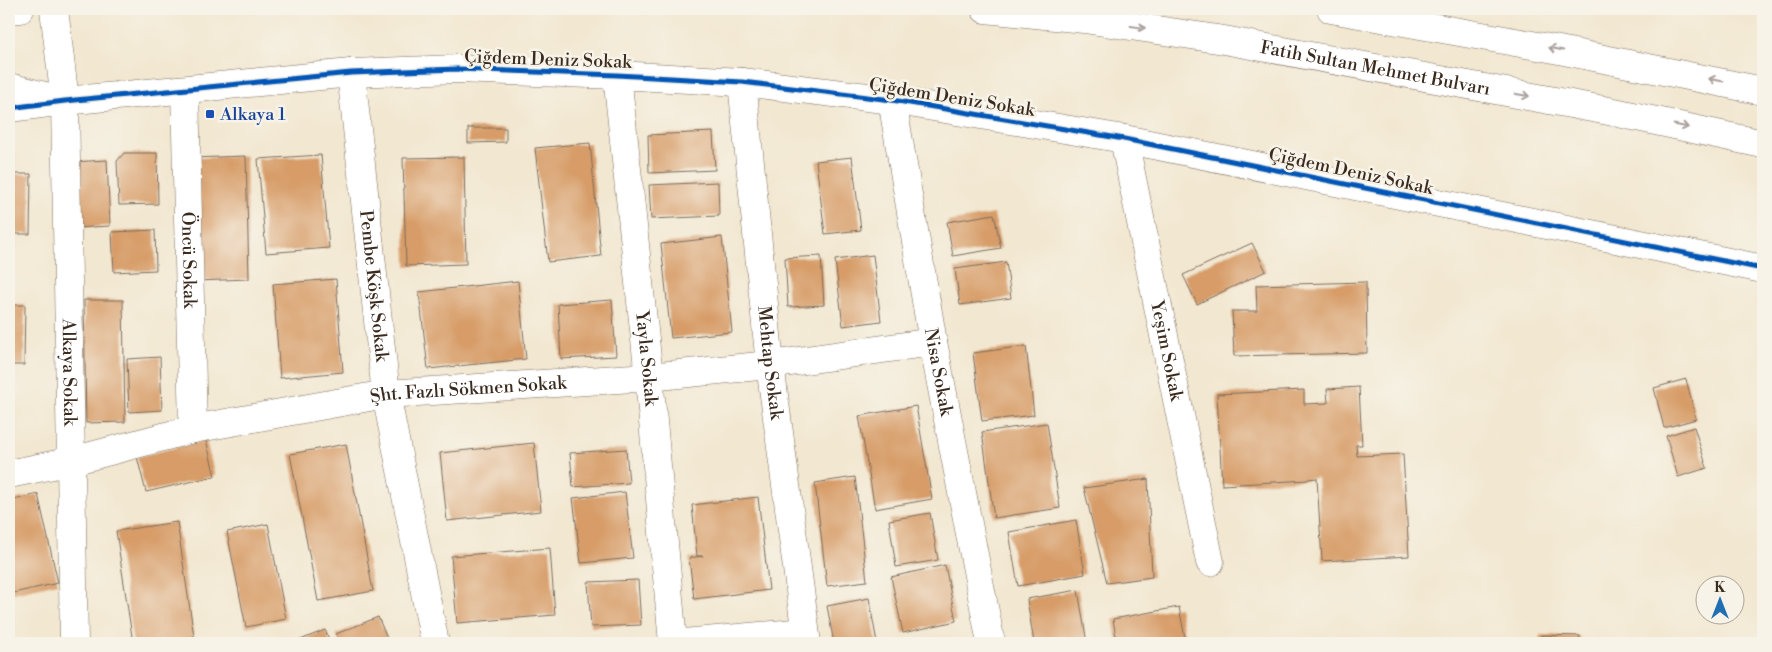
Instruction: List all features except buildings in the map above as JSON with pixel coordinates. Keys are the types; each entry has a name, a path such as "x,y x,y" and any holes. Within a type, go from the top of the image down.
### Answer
{"street":[{"path":"9,10 20,9"},
{"path":"9,87 65,101 54,9"},
{"name":"Fatih Sultan Mehmet Bulvarı","path":"985,9 1084,19 1224,40 1614,112 1763,144"},
{"path":"1331,9 1549,48 1763,91"},
{"name":"Çiğdem Deniz Sokak","path":"9,108 351,74 458,69 742,82 892,100 1124,139 1763,269"},
{"name":"Pembe Köşk Sokak","path":"351,74 386,394 435,643"},
{"name":"Yayla Sokak","path":"617,75 649,377 673,643"},
{"name":"Mehtap Sokak","path":"742,82 770,366 806,638"},
{"name":"Öncü Sokak","path":"185,90 193,429"},
{"name":"Nisa Sokak","path":"892,100 933,342 991,643"},
{"name":"Alkaya Sokak","path":"65,101 74,643"},
{"name":"Yeşim Sokak","path":"1124,139 1210,562"},
{"name":"Şht. Fazlı Sökmen Sokak","path":"9,474 72,461 193,429 386,394 649,377 770,366 933,342"},
{"path":"684,643 806,638"}],"cycle path":[{"path":"9,108 351,73 457,69 742,82 892,100 1124,139 1763,269"}],"place":[{"name":"Alkaya 1","path":"210,114"}]}
